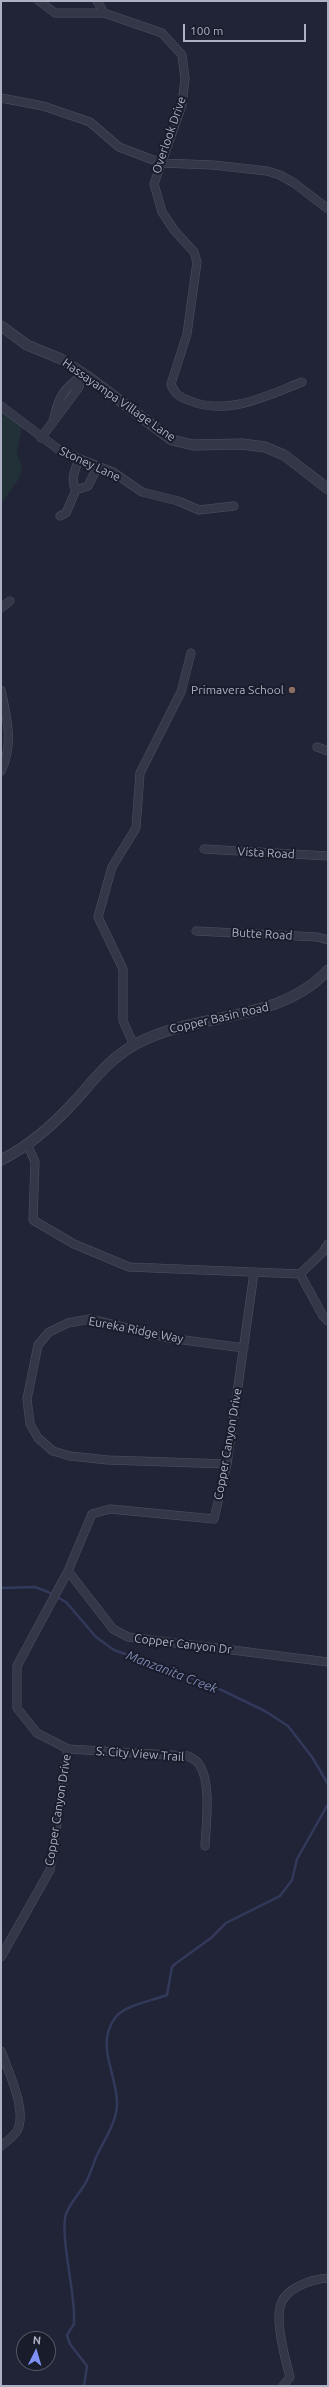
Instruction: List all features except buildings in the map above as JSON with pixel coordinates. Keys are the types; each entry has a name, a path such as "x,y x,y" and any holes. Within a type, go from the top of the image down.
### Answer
{"street":[{"name":"Overlook Drive","path":"39,1 54,14 104,13 162,33 182,55 185,79 182,105 154,184 158,202 174,230 194,252 197,262 188,334 171,384 175,394 198,405 222,408 275,393 302,382"},
{"path":"97,1 104,13"},
{"path":"1,98 43,106 90,122 119,147 161,164 213,165 267,171 294,183 328,209"},
{"name":"Hassayampa Village Lane","path":"1,326 27,345 60,359 84,374 172,440 193,445 242,444 265,446 284,455 328,489"},
{"path":"41,438 52,422 59,397 69,384 84,374"},
{"name":"Stoney Lane","path":"1,406 41,438 62,452 113,472 142,492 178,501 200,510 234,506"},
{"path":"76,490 73,484 73,474 79,459"},
{"path":"60,516 66,513 76,490 88,486 98,466"},
{"path":"1,608 10,601"},
{"path":"134,1045 123,1021 123,969 98,917 112,867 136,828 140,772 182,692 191,653"},
{"path":"1,690 10,731 6,761 1,771"},
{"path":"1,732 10,731"},
{"path":"317,747 328,751"},
{"name":"Vista Road","path":"204,850 328,856"},
{"name":"Butte Road","path":"196,931 317,937 328,940"},
{"name":"Copper Basin Road","path":"1,1160 27,1144 48,1128 102,1071 134,1045 173,1028 234,1016 281,1003 319,980 328,970"},
{"path":"27,1144 35,1162 33,1220 74,1244 129,1267 300,1274 323,1252 328,1244"},
{"name":"Copper Canyon Drive","path":"1,1957 50,1870 68,1749 37,1733 17,1708 17,1666 68,1571 92,1514 110,1509 214,1519 227,1464 254,1273"},
{"path":"300,1274 323,1316 328,1321"},
{"name":"Eureka Ridge Way","path":"227,1464 108,1460 70,1456 53,1451 38,1438 30,1424 27,1398 38,1345 49,1332 68,1323 90,1319 169,1338 244,1348"},
{"name":"Copper Canyon Dr","path":"68,1571 113,1629 128,1637 328,1662"},
{"name":"S. City View Trail","path":"68,1749 188,1756 198,1762 205,1777 207,1805 205,1846"},
{"path":"1,2051 19,2104 20,2122 17,2131 1,2146"},
{"path":"283,2386 290,2377 282,2343 280,2306 290,2291 317,2279 328,2278"}],"shaded area":[{"path":"1,412 22,426 17,453 22,468 18,480 1,504"}],"waterway":[{"name":"Manzanita Creek","path":"1,1588 35,1587 48,1592 66,1602 96,1637 114,1650 209,1684 265,1711 288,1726 312,1757 328,1784"},
{"path":"84,2386 87,2366 70,2344 67,2335 74,2324 74,2314 66,2248 65,2223 66,2214 72,2202 83,2188 87,2180 117,2110 116,2092 108,2060 107,2039 109,2028 115,2018 125,2010 167,1995 172,1967 211,1938 226,1923 280,1896 292,1880 297,1859 328,1804"}],"place":[{"name":"Primavera School","path":"292,690"}]}
